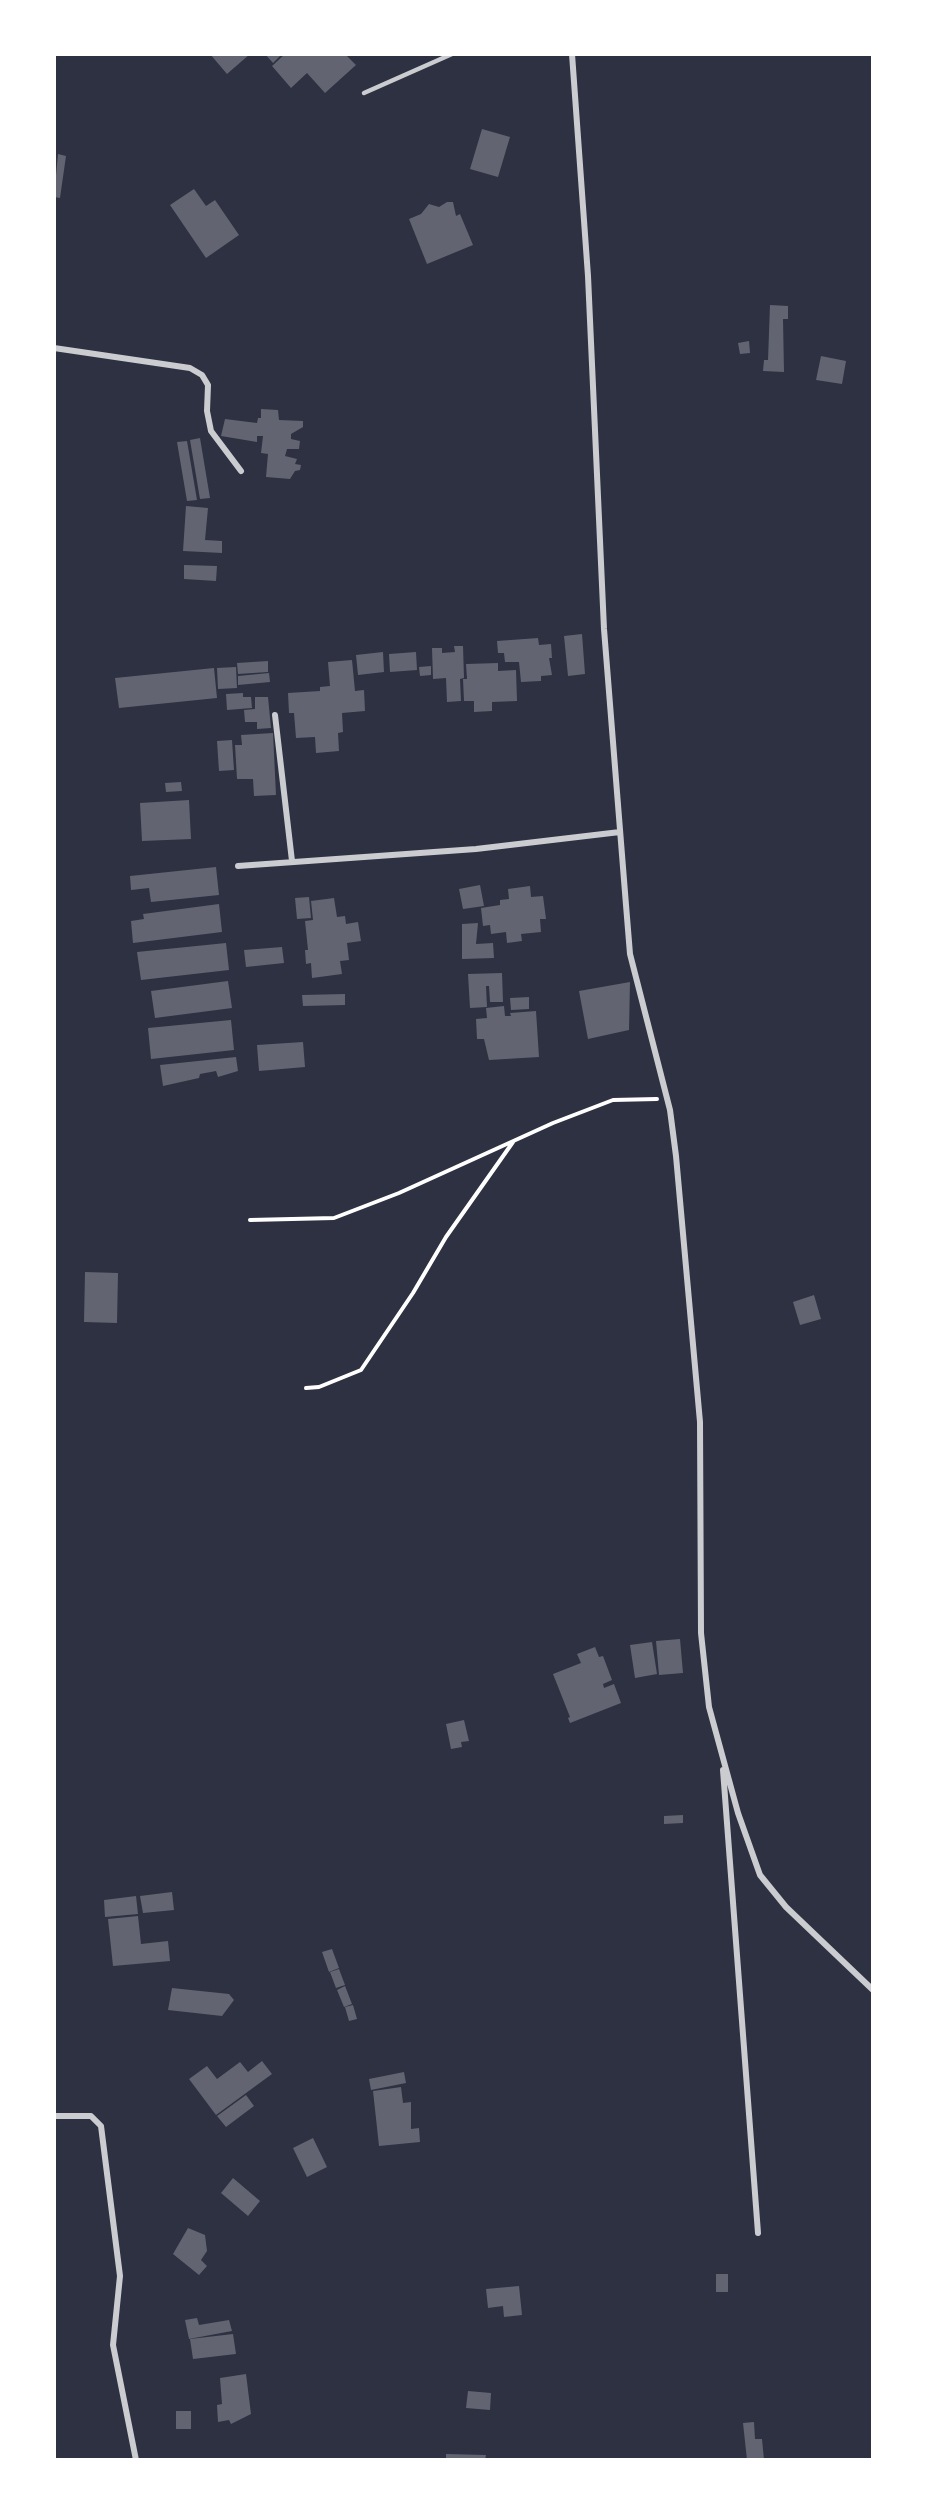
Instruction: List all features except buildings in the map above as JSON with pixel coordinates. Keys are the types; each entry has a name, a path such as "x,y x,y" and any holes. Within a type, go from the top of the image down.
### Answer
{"street":[{"path":"572,54 588,276 604,629 630,954 667,1099 676,1156 700,1422 701,1633 709,1707 738,1813 760,1875 786,1907 873,1990"},
{"path":"54,348 190,368 202,375 208,385 207,411 212,431 241,471"},
{"path":"275,715 292,861"},
{"path":"238,866 476,849 620,832"},
{"path":"722,1753 758,2233"},
{"path":"54,2115 91,2116 101,2126 120,2276 113,2345 136,2460"}],"lane":[{"path":"364,93 452,54"}],"path":[{"path":"250,1220 334,1218 399,1193 613,1100 667,1099"},
{"path":"306,1388 319,1388 361,1370 413,1293 446,1237 514,1142"}]}
